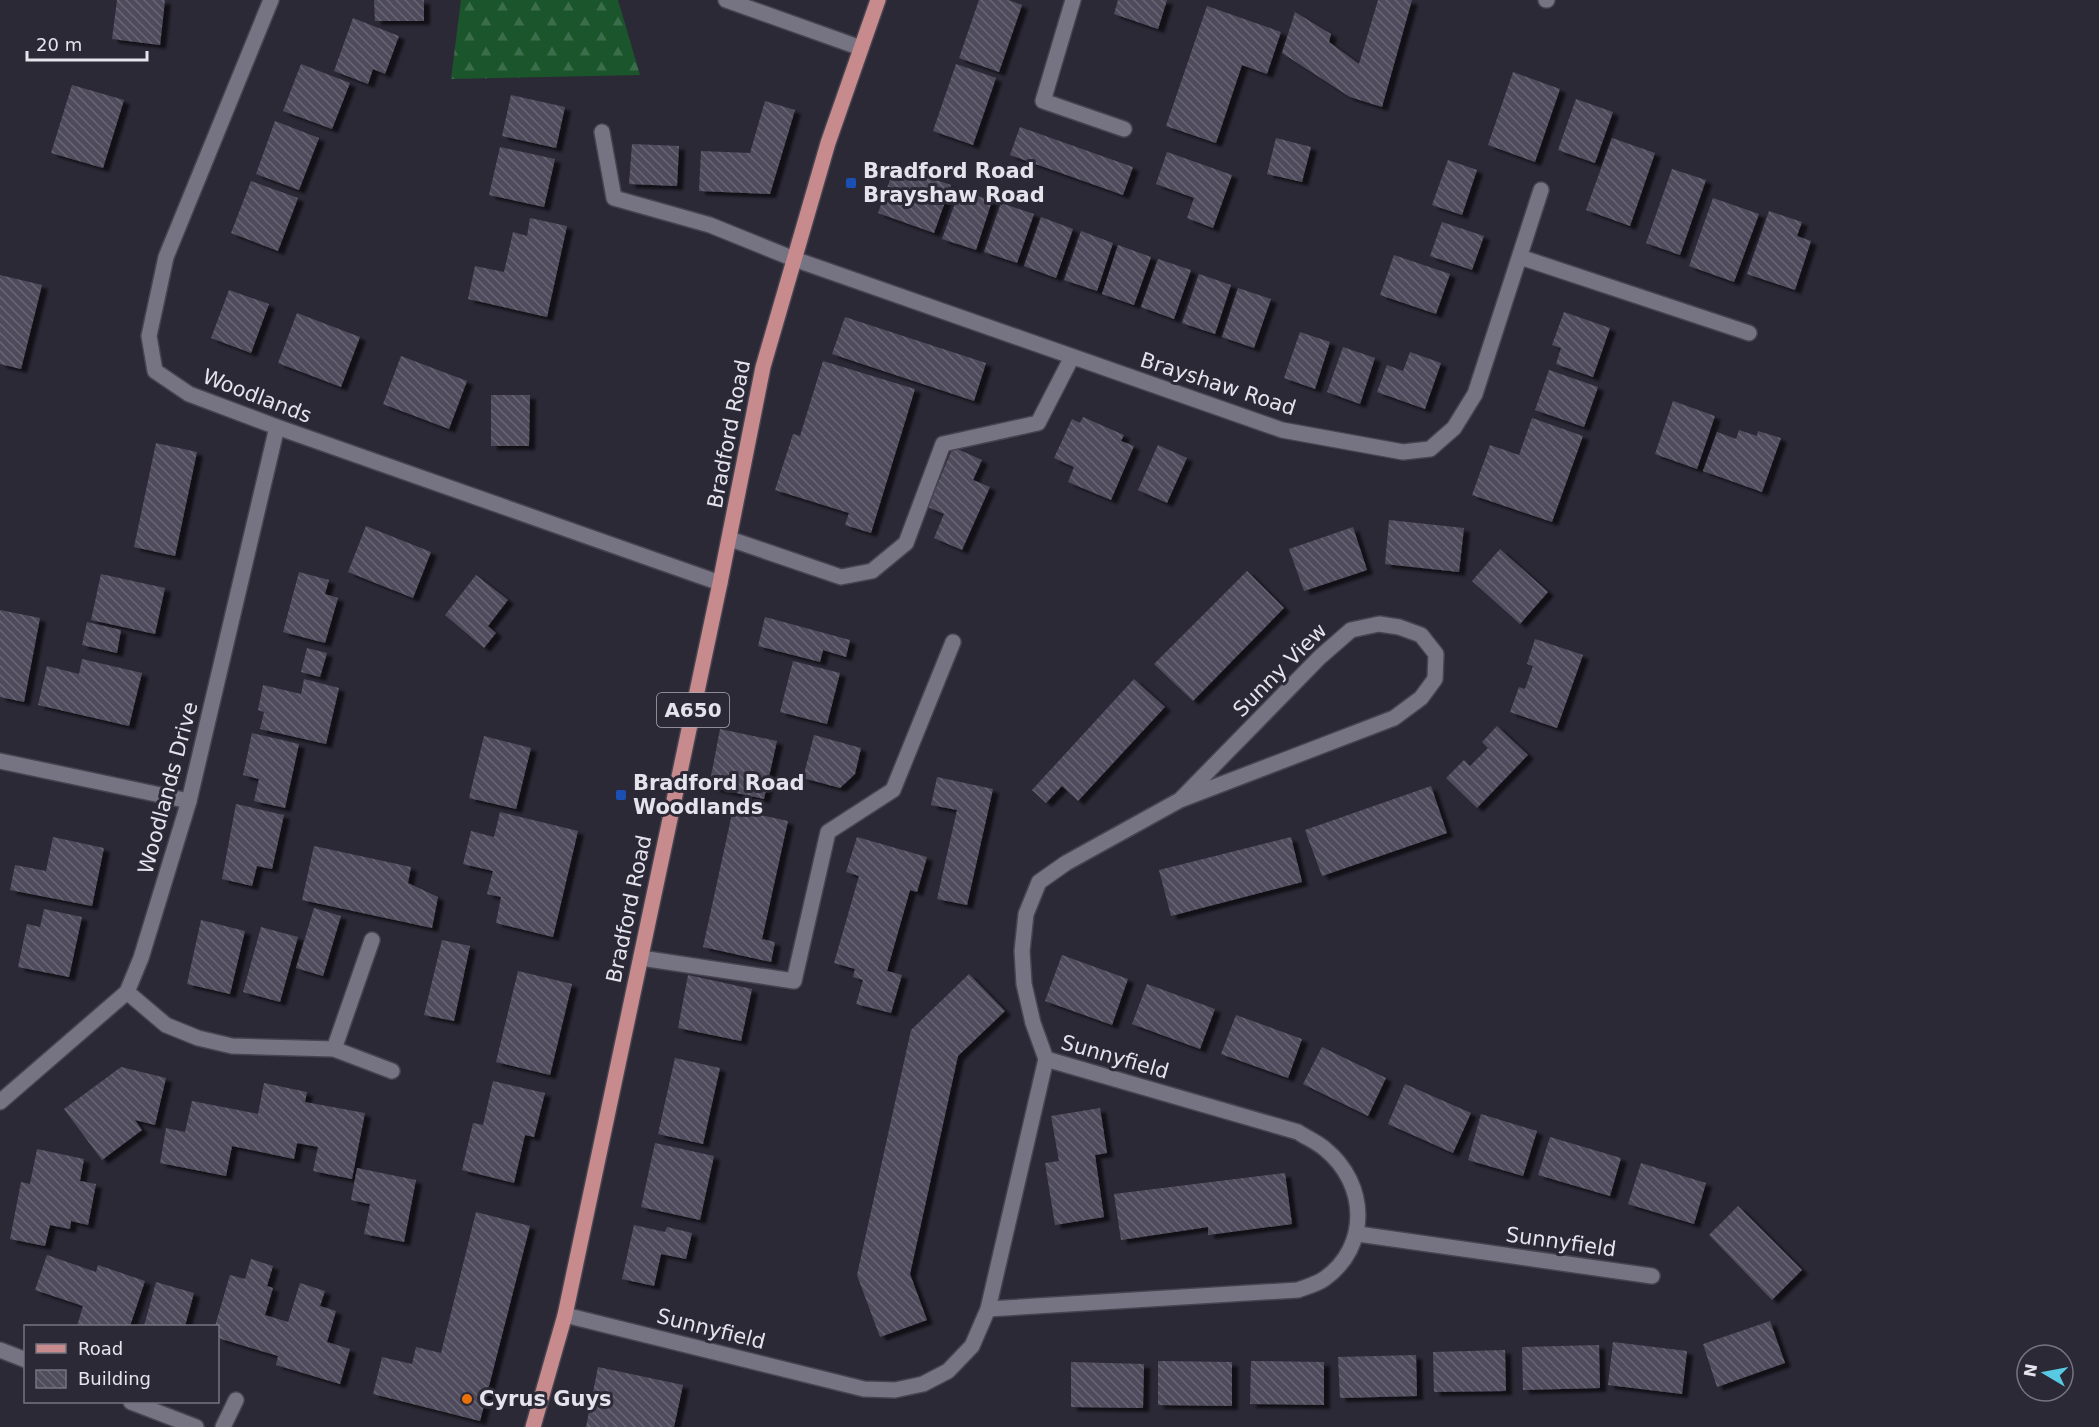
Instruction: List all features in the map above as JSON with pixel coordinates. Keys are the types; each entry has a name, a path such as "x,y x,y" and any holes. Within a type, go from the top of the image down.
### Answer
{"main road":[{"name":"Bradford Road","path":"532,1427 565,1315 720,583 763,367 828,143 878,0"}],"street":[{"name":"Woodlands","path":"271,0 166,257 149,336 155,371 189,394 720,583"},
{"path":"726,0 861,48"},
{"path":"1073,0 1043,100 1125,129"},
{"path":"602,132 614,198 710,225 794,259"},
{"name":"Brayshaw Road","path":"794,259 1282,430 1403,452 1430,449 1454,428 1475,394 1541,190"},
{"path":"1520,257 1749,333"},
{"path":"729,538 841,577 872,571 906,543 943,444 1038,423 1072,357"},
{"name":"Woodlands Drive","path":"0,1102 127,992 141,958 189,801 277,427"},
{"name":"Sunny View","path":"1046,1059 1033,1023 1024,984 1022,951 1026,914 1039,882 1066,863 1180,800 1394,718 1421,698 1435,680 1436,654 1421,635 1399,627 1379,624 1351,630 1320,657 1180,800"},
{"path":"641,958 794,981 828,832 893,790 953,642"},
{"path":"0,761 189,801"},
{"path":"334,1049 372,940"},
{"path":"127,992 166,1025 198,1038 232,1046 334,1049 392,1071"},
{"name":"Sunnyfield","path":"565,1315 864,1389 895,1390 923,1384 948,1371 972,1346 988,1310 1046,1059 1298,1132 1326,1149 1346,1173 1357,1198 1358,1234 1652,1276"},
{"path":"988,1310 1298,1290 1323,1280 1345,1259 1358,1234"},
{"path":"0,1350 24,1359"},
{"path":"223,1427 236,1400"},
{"path":"136,1403 196,1427"}],"green space":[{"path":"461,0 618,0 640,75 451,79"}],"building":[{"path":"117,0 165,0 160,45 112,39"},
{"path":"374,0 424,0 424,21 375,21"},
{"path":"979,0 1008,0 1022,5 999,72 959,58"},
{"path":"1118,0 1167,0 1158,29 1114,14"},
{"path":"1378,0 1412,0 1382,107 1350,97 1282,53 1295,12 1331,34 1329,42 1359,64"},
{"path":"1207,6 1281,32 1267,74 1242,65 1216,143 1166,126"},
{"path":"353,18 399,36 385,74 373,69 368,84 334,71"},
{"path":"301,64 350,83 332,129 283,111"},
{"path":"956,64 996,78 973,145 933,131"},
{"path":"1513,72 1560,89 1535,162 1488,145"},
{"path":"72,85 124,100 103,168 51,153"},
{"path":"511,95 565,107 556,148 502,136"},
{"path":"1576,99 1613,112 1595,163 1558,150"},
{"path":"765,101 795,110 770,194 699,191 701,151 750,153"},
{"path":"275,121 319,138 299,190 256,174"},
{"path":"1020,127 1133,167 1123,195 1010,155"},
{"path":"1276,138 1311,147 1302,182 1267,174"},
{"path":"1612,138 1655,153 1630,226 1586,210"},
{"path":"632,144 679,146 677,186 629,184"},
{"path":"500,147 555,159 544,207 489,195"},
{"path":"1167,152 1232,175 1213,228 1187,218 1194,198 1156,184"},
{"path":"1448,160 1477,170 1462,215 1432,205"},
{"path":"895,166 951,185 934,233 878,213"},
{"path":"1672,169 1706,180 1680,255 1646,243"},
{"path":"251,181 298,198 278,251 231,233"},
{"path":"960,190 992,201 976,250 942,239"},
{"path":"1713,198 1759,214 1734,282 1689,266"},
{"path":"1001,203 1034,214 1017,263 984,252"},
{"path":"1769,211 1802,222 1797,236 1811,241 1795,290 1747,274"},
{"path":"1041,217 1073,229 1056,278 1024,266"},
{"path":"530,218 567,226 547,317 468,299 475,266 504,272 513,232 527,236"},
{"path":"1442,222 1484,236 1472,270 1430,256"},
{"path":"1081,231 1113,243 1097,291 1064,280"},
{"path":"1118,245 1151,257 1134,305 1102,294"},
{"path":"1394,255 1450,274 1436,314 1380,295"},
{"path":"1158,259 1191,270 1174,319 1141,307"},
{"path":"1199,274 1231,285 1215,334 1182,323"},
{"path":"0,275 42,285 21,369 0,364"},
{"path":"1238,288 1271,299 1254,348 1222,337"},
{"path":"229,290 269,304 251,353 211,338"},
{"path":"1564,312 1610,328 1593,377 1556,364 1561,348 1552,345"},
{"path":"297,313 360,337 341,387 278,363"},
{"path":"845,317 986,363 974,401 832,354"},
{"path":"1300,332 1330,342 1315,389 1284,378"},
{"path":"1343,347 1375,358 1360,404 1327,392"},
{"path":"1410,352 1441,363 1425,409 1377,392 1387,365 1403,371"},
{"path":"401,356 467,381 449,429 383,404"},
{"path":"823,361 915,389 871,533 845,525 849,513 775,490 793,434 800,436"},
{"path":"1549,370 1598,387 1584,427 1535,410"},
{"path":"491,395 530,395 529,446 491,446"},
{"path":"1673,401 1715,416 1697,469 1655,454"},
{"path":"1083,417 1124,435 1121,441 1134,446 1111,500 1068,482 1074,467 1054,458 1072,419 1080,423"},
{"path":"1532,418 1583,436 1552,522 1472,495 1490,445 1519,455"},
{"path":"1739,430 1757,436 1758,431 1781,438 1762,492 1703,471 1717,432 1736,439"},
{"path":"156,443 197,452 175,556 134,547"},
{"path":"1158,445 1187,458 1167,503 1138,490"},
{"path":"953,447 982,460 973,480 990,487 962,550 934,538 944,514 928,507"},
{"path":"1389,520 1464,528 1459,572 1385,564"},
{"path":"366,526 431,552 413,598 348,572"},
{"path":"1353,527 1367,570 1304,591 1289,549"},
{"path":"1500,549 1548,592 1520,624 1472,581"},
{"path":"1247,571 1284,608 1193,701 1154,664"},
{"path":"299,572 329,580 325,594 338,598 325,643 283,632"},
{"path":"101,574 165,588 155,634 91,620"},
{"path":"476,575 508,600 488,626 496,633 484,648 445,615"},
{"path":"0,610 40,618 24,702 0,697"},
{"path":"765,617 850,640 846,657 823,650 820,662 758,646"},
{"path":"87,622 121,630 117,653 82,645"},
{"path":"1535,639 1583,655 1557,728 1510,712 1519,687 1525,689 1533,666 1527,664"},
{"path":"307,648 327,653 320,677 301,672"},
{"path":"82,659 142,673 129,726 38,705 47,666 79,674"},
{"path":"793,661 840,673 827,724 780,712"},
{"path":"304,679 339,688 326,744 260,729 264,712 258,710 263,685 301,694"},
{"path":"1134,679 1165,707 1078,801 1062,786 1046,803 1032,790"},
{"path":"1497,726 1528,755 1477,808 1446,778 1464,760 1470,766 1488,748 1482,742"},
{"path":"720,729 777,741 764,799 709,787"},
{"path":"252,733 299,744 285,808 254,801 259,779 243,775"},
{"path":"814,735 861,748 855,774 840,788 803,778"},
{"path":"484,736 531,748 516,809 469,798"},
{"path":"937,777 993,789 967,905 937,899 957,810 931,805"},
{"path":"1431,786 1447,833 1322,876 1305,830"},
{"path":"236,804 284,815 272,869 257,866 252,886 222,879"},
{"path":"733,809 788,821 762,939 775,942 771,962 703,947"},
{"path":"500,812 578,831 553,937 496,923 501,897 487,894 493,871 463,864 471,831 494,837"},
{"path":"53,837 104,848 92,906 10,890 15,865 46,871"},
{"path":"857,837 927,857 917,892 910,890 887,971 902,975 891,1013 856,1004 863,980 853,977 855,969 834,963 859,876 846,872"},
{"path":"1291,837 1302,882 1171,916 1159,870"},
{"path":"314,846 411,867 408,883 438,897 432,928 302,900"},
{"path":"314,908 341,916 323,976 296,968"},
{"path":"44,909 82,917 69,977 18,967 27,924 40,927"},
{"path":"201,920 245,931 230,994 187,984"},
{"path":"261,927 298,937 280,1002 243,992"},
{"path":"442,940 470,946 454,1021 424,1015"},
{"path":"1062,955 1128,979 1112,1025 1045,1001"},
{"path":"518,971 572,984 550,1075 496,1062"},
{"path":"969,974 1005,1011 958,1056 910,1274 927,1320 880,1337 857,1275 911,1030"},
{"path":"688,975 752,989 741,1041 678,1028"},
{"path":"1147,984 1215,1009 1200,1049 1132,1024"},
{"path":"1236,1015 1302,1039 1288,1078 1221,1054"},
{"path":"1322,1047 1386,1078 1368,1116 1303,1084"},
{"path":"675,1058 720,1068 703,1144 658,1134"},
{"path":"121,1067 166,1078 155,1125 135,1120 142,1130 102,1160 64,1109"},
{"path":"493,1081 545,1093 534,1137 525,1135 514,1183 462,1170 473,1123 483,1125"},
{"path":"264,1083 307,1092 305,1102 365,1113 352,1179 313,1171 318,1147 297,1143 294,1159 232,1146 226,1176 160,1163 166,1128 185,1132 192,1101 258,1114"},
{"path":"1405,1084 1471,1113 1453,1153 1388,1124"},
{"path":"1100,1108 1107,1153 1095,1155 1104,1217 1055,1225 1045,1163 1059,1161 1051,1116"},
{"path":"1481,1114 1537,1131 1523,1176 1468,1160"},
{"path":"1550,1137 1621,1158 1610,1196 1538,1175"},
{"path":"655,1143 714,1156 700,1220 641,1207"},
{"path":"37,1149 84,1159 80,1181 96,1184 88,1225 71,1221 70,1229 50,1225 45,1246 10,1239 21,1182 30,1184"},
{"path":"1641,1163 1706,1183 1694,1224 1628,1204"},
{"path":"357,1168 416,1180 404,1242 364,1234 370,1204 351,1200"},
{"path":"1285,1173 1292,1224 1208,1235 1208,1227 1121,1240 1114,1194"},
{"path":"1738,1206 1802,1270 1772,1300 1709,1235"},
{"path":"476,1212 530,1226 480,1421 373,1394 382,1357 412,1364 416,1347 441,1353"},
{"path":"634,1225 665,1232 667,1227 692,1233 686,1259 661,1254 654,1286 622,1279"},
{"path":"47,1255 96,1272 98,1265 145,1281 130,1325 77,1325 83,1306 35,1290"},
{"path":"251,1259 273,1266 267,1286 273,1288 265,1315 288,1322 300,1283 325,1291 320,1306 336,1311 327,1342 350,1349 340,1384 276,1365 278,1356 219,1338 219,1325 215,1325 230,1275 245,1279"},
{"path":"156,1282 194,1293 185,1325 144,1325"},
{"path":"1770,1321 1785,1363 1717,1387 1703,1344"},
{"path":"1613,1342 1687,1351 1682,1394 1608,1385"},
{"path":"1599,1345 1600,1388 1523,1390 1522,1347"},
{"path":"1505,1350 1506,1391 1434,1392 1433,1352"},
{"path":"1416,1355 1417,1396 1340,1398 1338,1357"},
{"path":"1158,1361 1232,1362 1232,1406 1158,1405"},
{"path":"1251,1361 1324,1362 1324,1405 1250,1404"},
{"path":"1071,1362 1144,1364 1143,1408 1071,1407"},
{"path":"598,1367 683,1385 674,1427 586,1427"}],"place":[{"name":"Bradford Road Brayshaw Road","path":"851,183"},
{"name":"Bradford Road Woodlands","path":"621,795"},
{"name":"Cyrus Guys","path":"467,1399"}]}
